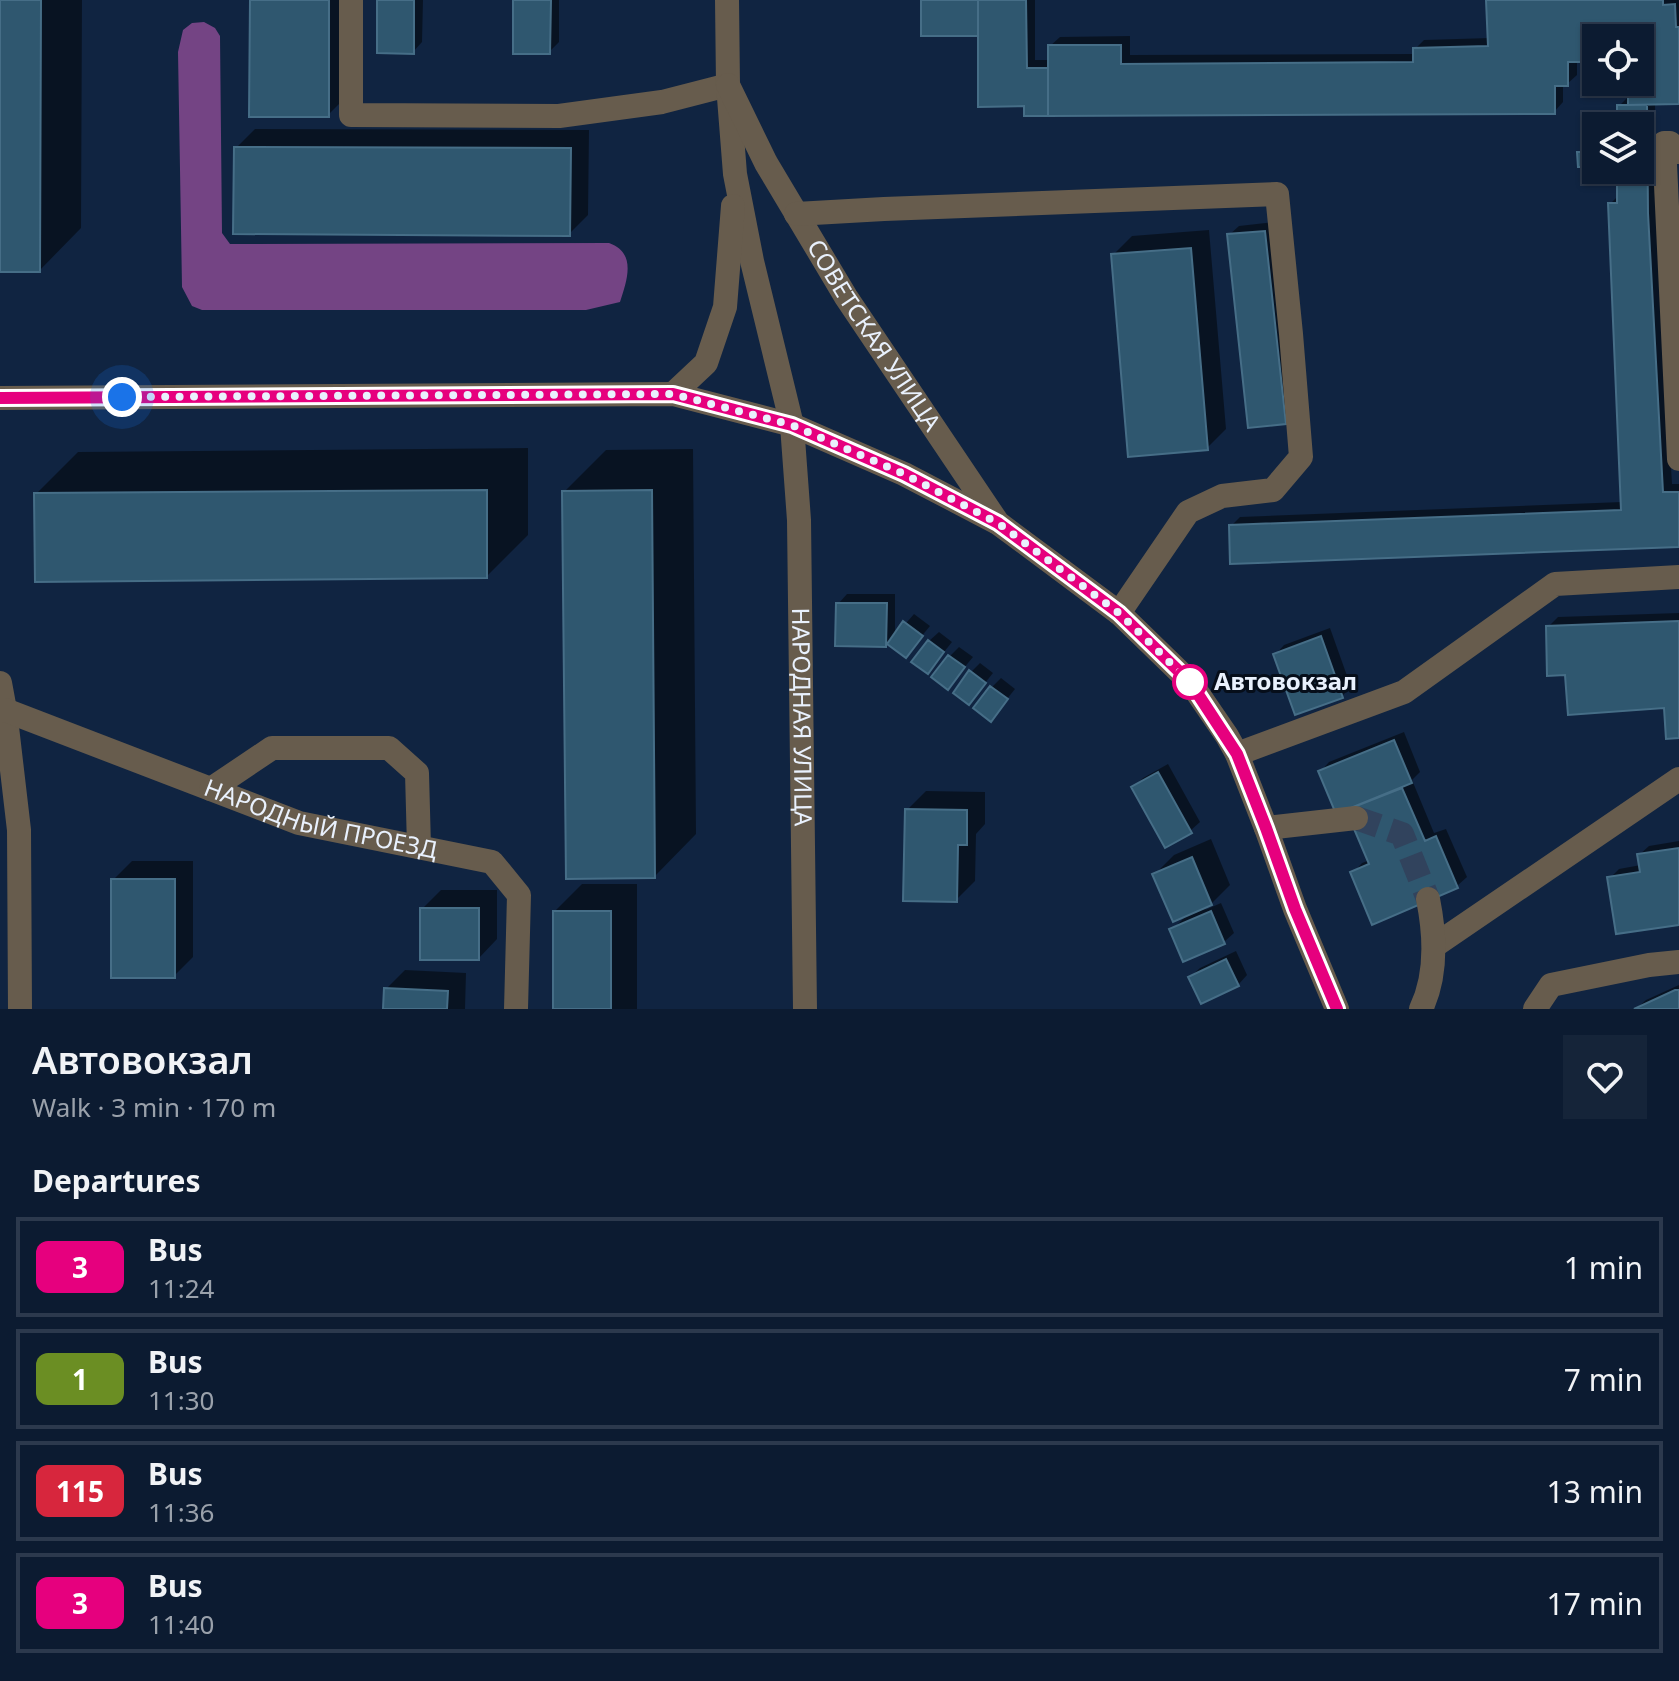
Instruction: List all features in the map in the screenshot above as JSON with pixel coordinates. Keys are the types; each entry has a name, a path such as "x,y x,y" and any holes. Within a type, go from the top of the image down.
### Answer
{"street":[{"path":"351,0 351,115 559,116 650,105 728,85 735,174 725,307 706,363 673,394"},
{"name":"СОВЕТСКАЯ УЛИЦА","path":"727,0 728,85 766,163 846,297 998,523 1119,613 1190,682 1237,754 1295,909 1337,1009"},
{"path":"1679,152 1670,143 1664,143 1679,459"},
{"name":"НАРОДНАЯ УЛИЦА","path":"735,174 752,261 792,425 799,520 805,1009"},
{"path":"796,214 1277,194 1301,457 1273,490 1222,496 1188,512 1119,613"},
{"path":"0,398 673,394 792,425 904,474 998,523"},
{"path":"1237,754 1404,692 1555,584 1679,577"},
{"path":"0,683 19,830 20,1009"},
{"name":"НАРОДНЫЙ ПРОЕЗД","path":"3,710 299,823 492,862 519,895 516,1009"},
{"path":"211,789 272,748 389,748 417,773 419,847"},
{"path":"1434,946 1679,779"},
{"path":"1266,828 1356,818"},
{"path":"1421,1009 1429,994 1434,946 1428,899"},
{"path":"1535,1009 1551,985 1679,962"}],"shaded area":[{"path":"204,22 215,28 220,36 222,233 230,244 609,243 624,253 627,260 627,276 620,302 586,310 202,310 192,306 182,287 178,52 183,30 192,23"}],"building":[{"path":"0,0 41,0 40,272 0,272"},
{"path":"250,0 329,0 329,117 249,117"},
{"path":"377,0 414,0 414,54 377,53"},
{"path":"513,0 551,0 550,54 513,54"},
{"path":"921,0 978,0 978,36 921,36"},
{"path":"978,0 1026,0 1027,68 1048,68 1048,116 1024,116 1024,106 978,107"},
{"path":"1486,0 1663,0 1663,5 1675,4 1676,27 1679,27 1679,104 1628,105 1628,96 1654,96 1654,24 1582,24 1582,62 1568,62 1568,86 1555,86 1555,114 1048,116 1048,45 1121,45 1121,64 1413,62 1413,48 1488,46"},
{"path":"1617,105 1647,105 1647,112 1617,112"},
{"path":"234,147 571,148 570,236 233,234"},
{"path":"1577,152 1582,152 1582,167 1578,167"},
{"path":"1617,184 1648,184 1663,492 1679,492 1679,547 1230,564 1229,525 1621,510 1608,203 1617,203"},
{"path":"1265,231 1286,424 1248,428 1227,234"},
{"path":"1191,248 1208,450 1128,457 1111,254"},
{"path":"487,490 487,578 35,582 34,493"},
{"path":"652,490 655,878 566,879 562,491"},
{"path":"836,603 887,603 886,647 835,646"},
{"path":"903,621 923,636 906,658 887,644"},
{"path":"1679,621 1679,738 1666,739 1664,708 1568,715 1565,675 1547,676 1546,626"},
{"path":"1321,636 1343,698 1295,715 1273,654"},
{"path":"928,640 944,652 928,674 911,662"},
{"path":"948,655 965,667 948,690 931,677"},
{"path":"969,670 986,683 969,705 953,693"},
{"path":"990,686 1008,699 991,722 973,708"},
{"path":"1394,740 1412,783 1336,814 1318,771"},
{"path":"1158,772 1192,833 1165,848 1131,787"},
{"path":"1402,788 1425,841 1436,836 1458,888 1372,925 1350,872 1369,864 1346,810"},
{"path":"905,809 967,810 967,845 958,845 957,902 903,901"},
{"path":"1679,848 1679,925 1616,934 1607,877 1640,872 1637,854"},
{"path":"1192,857 1212,905 1173,922 1152,874"},
{"path":"111,879 175,879 175,978 111,978"},
{"path":"420,908 479,908 479,960 420,960"},
{"path":"553,911 611,911 611,1009 553,1009"},
{"path":"1211,911 1225,944 1183,962 1169,929"},
{"path":"1226,959 1239,986 1201,1004 1188,977"},
{"path":"384,988 448,991 447,1009 383,1009"},
{"path":"1679,990 1679,1009 1634,1009"}],"tunnel":[{"path":"1356,818 1402,834 1428,899"}],"bus line":[{"name":"3","path":"0,398 673,394 792,425 904,474 998,523 1119,613 1190,682 1237,754 1295,909 1337,1009"}],"place":[{"name":"Автовокзал","path":"1190,682"}],"route":[{"path":"122,397 673,394 792,425 904,474 998,523 1119,613 1190,682"}]}
